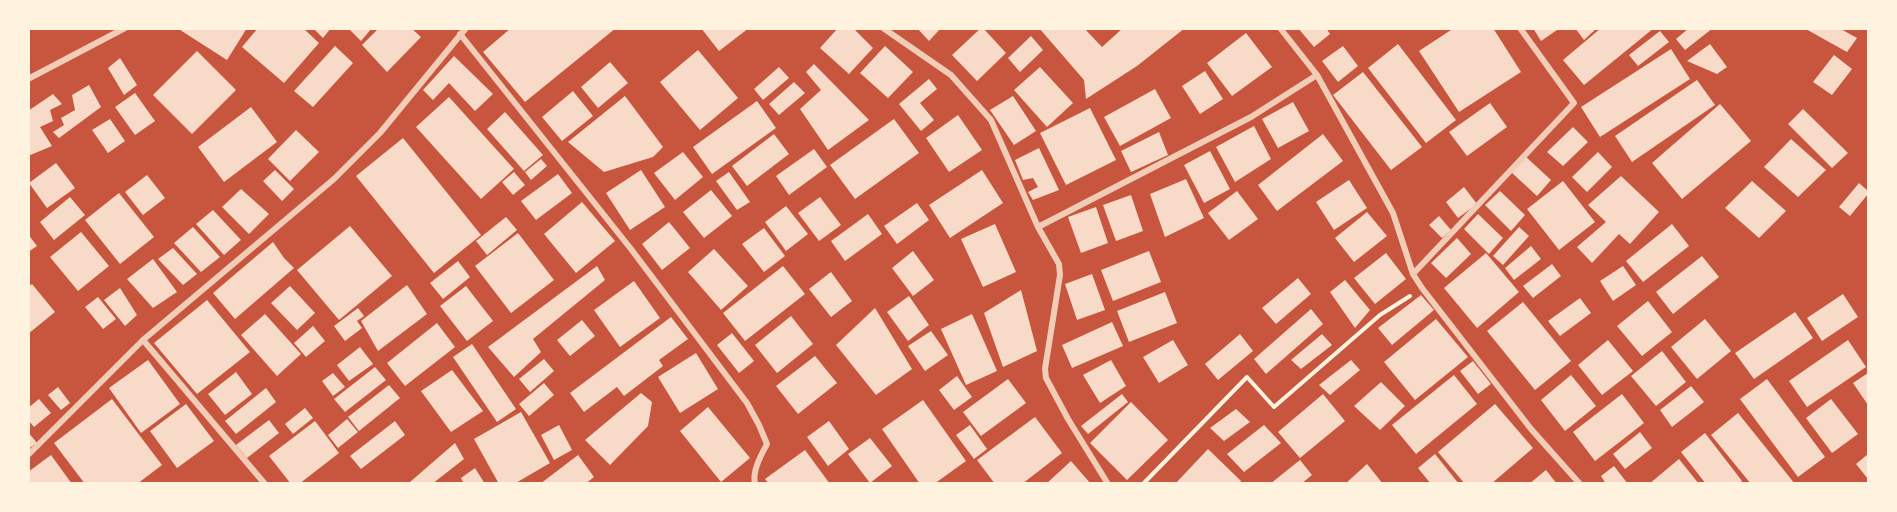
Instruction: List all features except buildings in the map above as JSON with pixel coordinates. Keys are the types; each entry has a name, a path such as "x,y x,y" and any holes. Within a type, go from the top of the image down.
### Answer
{"street":[{"path":"28,79 125,28"},
{"path":"883,28 951,75 991,120 1038,227 1059,264 1060,275 1045,369 1046,378 1068,419 1108,483"},
{"path":"1280,28 1317,75 1393,213 1413,274 1422,288 1531,429 1580,483"},
{"path":"1413,274 1574,103 1520,28"},
{"path":"28,455 143,340 334,179 380,133 463,31 747,403 767,444 760,456 754,478 755,483"},
{"path":"1038,227 1251,117 1317,75"},
{"path":"143,340 265,483"}],"path":[{"path":"1143,483 1247,376 1274,406 1380,315 1422,288"}]}
